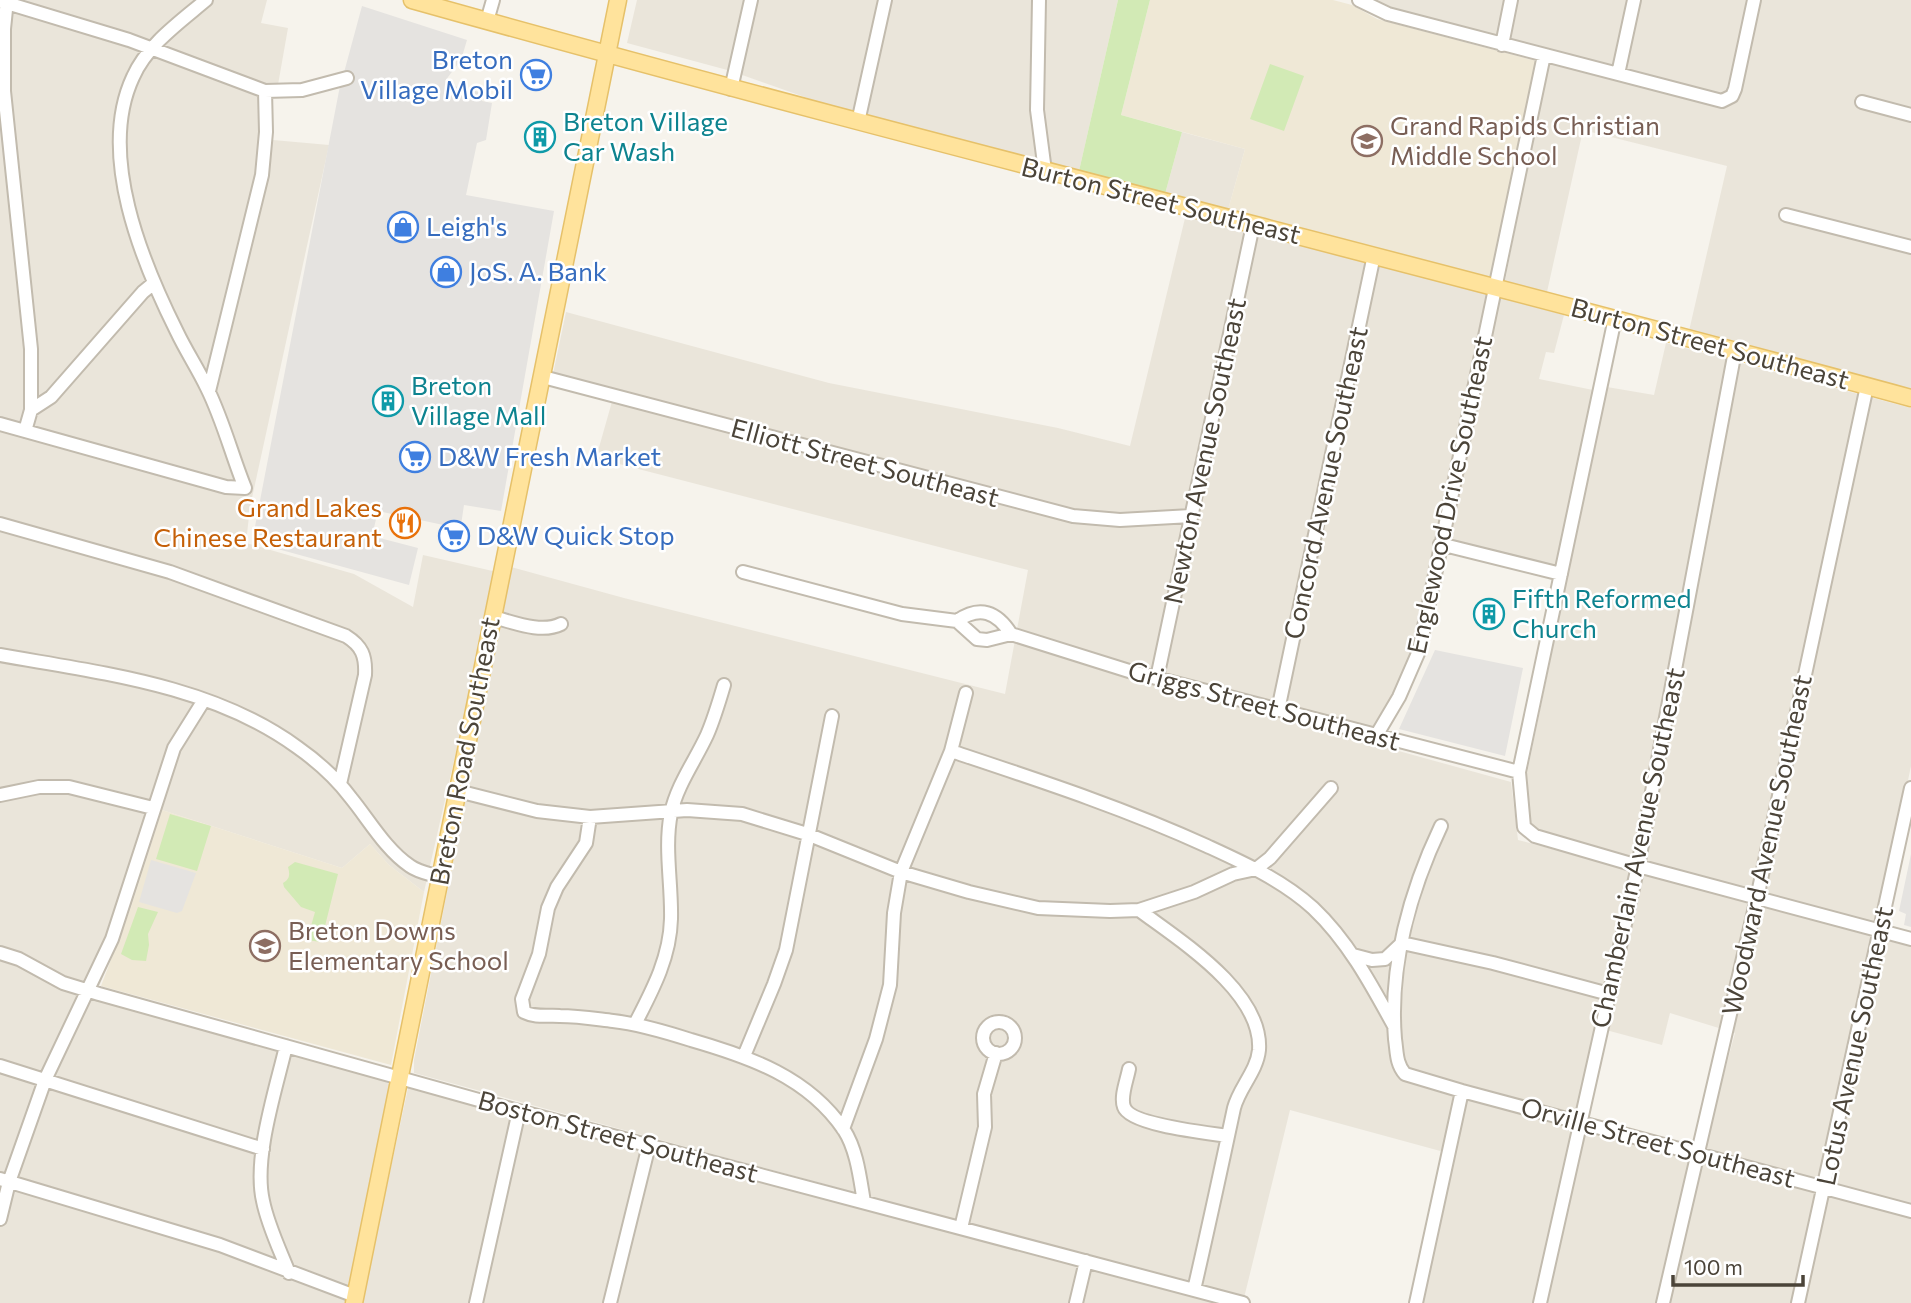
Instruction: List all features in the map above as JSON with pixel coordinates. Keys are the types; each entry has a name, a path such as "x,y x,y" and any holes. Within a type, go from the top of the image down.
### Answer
{"main road":[{"name":"Burton Street Southeast","path":"412,0 731,89 1615,318 1911,398"},
{"name":"Breton Road Southeast","path":"355,1300 618,0"}],"street":[{"path":"0,424 226,487 245,488 209,391 177,333 136,236 125,192 119,138 125,95 134,74 150,49 206,0"},
{"path":"487,21 493,0"},
{"path":"731,89 751,0"},
{"path":"858,122 885,0"},
{"path":"1038,0 1037,110 1045,170"},
{"path":"1359,0 1388,13 1711,99 1728,99 1735,89 1755,0"},
{"path":"1388,13 1390,0"},
{"path":"1502,44 1511,0"},
{"path":"1618,74 1634,0"},
{"path":"25,431 31,410 31,349 4,91 2,30 5,1 79,24 265,90 302,90 347,78"},
{"name":"Englewood Drive Southeast","path":"1376,736 1399,697 1419,651 1544,55"},
{"path":"209,391 262,175 266,132 265,90"},
{"path":"1862,102 1911,115"},
{"path":"1786,215 1911,247"},
{"name":"Newton Avenue Southeast","path":"1157,678 1253,225"},
{"name":"Concord Avenue Southeast","path":"1278,710 1374,256"},
{"path":"31,410 51,397 143,292 154,283"},
{"path":"1615,318 1519,772 1524,827 1535,836 1638,866 1911,939"},
{"name":"Chamberlain Avenue Southeast","path":"1540,1303 1638,866 1735,351"},
{"name":"Elliott Street Southeast","path":"543,377 1073,516 1120,520 1191,516"},
{"name":"Woodward Avenue Southeast","path":"1663,1303 1757,898 1867,386"},
{"path":"0,524 170,572 357,642 366,662 365,675 340,784"},
{"path":"1440,544 1560,574"},
{"name":"Griggs Street Southeast","path":"743,572 902,614 957,621 976,612 991,613 1000,619 1011,634"},
{"path":"493,617 541,628 552,628 561,624"},
{"name":"Griggs Street Southeast","path":"957,621 977,639 987,640 1011,634 1157,678 1519,772"},
{"path":"0,655 94,670 171,689 243,715 297,746 340,784 392,849 410,867 440,877"},
{"path":"635,1024 663,963 670,929 668,878 671,813 687,771 709,730 724,685"},
{"path":"843,1129 876,1040 890,985 894,913 901,872 951,751 967,693"},
{"path":"0,1219 5,1180 46,1080 112,939 174,748 204,700"},
{"path":"744,1056 786,950 832,716"},
{"path":"951,751 1127,811 1256,869 1293,892 1312,908 1353,955 1394,1027"},
{"path":"0,795 39,788 69,787 153,808"},
{"path":"458,791 537,811 590,817 701,810 729,812 770,821 901,872 979,895 1038,908 1139,910 1233,874 1256,869 1270,858 1331,788"},
{"name":"Lotus Avenue Southeast","path":"1798,1303 1911,788"},
{"path":"590,817 586,843 556,887 548,908 539,954 522,999 524,1012 533,1016 561,1016 635,1024 769,1066 814,1097 843,1129 848,1138 864,1202"},
{"path":"1394,1027 1402,943 1417,882 1441,826"},
{"path":"1139,910 1204,957 1228,981 1250,1012 1259,1048 1256,1063 1236,1103 1199,1295"},
{"path":"1353,955 1385,960 1402,943"},
{"path":"1402,943 1493,963 1609,994"},
{"name":"Boston Street Southeast","path":"0,953 19,959 63,983 88,991 519,1111 1086,1261 1199,1295 1243,1303"},
{"name":"Orville Street Southeast","path":"1394,1027 1398,1064 1405,1074 1911,1211"},
{"path":"286,1046 263,1149 262,1200 289,1273"},
{"path":"961,1228 985,1128 985,1094 996,1053"},
{"path":"0,1066 263,1149"},
{"path":"1129,1069 1122,1101 1126,1112 1133,1117 1228,1136"},
{"path":"1416,1303 1462,1091"},
{"path":"476,1303 519,1111"},
{"path":"610,1303 649,1145"},
{"path":"5,1180 220,1245 355,1300"},
{"path":"1076,1303 1086,1261"}],"shaded area":[{"path":"0,0 267,0 261,23 288,28 276,96 271,100 273,140 329,145 250,507 246,543 354,574 413,607 423,555 497,572 424,892 389,865 370,844 342,868 162,810 131,907 94,999 382,1080 391,1085 347,1303 0,1303"},
{"path":"637,0 1118,0 1079,171 847,112 731,71 627,43"},
{"name":"Grand Rapids Christian Middle School","path":"1150,0 1333,0 1352,5 1377,19 1536,61 1493,278 1228,210 1245,149 1121,115"},
{"path":"1373,0 1911,0 1911,390 1689,331 1727,166 1583,130 1547,292 1505,281 1550,52 1396,11"},
{"path":"362,6 467,40 461,60 445,81 450,85 483,93 482,101 492,103 486,140 477,143 466,195 554,211 501,511 464,505 461,525 448,526 378,511 372,536 418,548 409,585 252,542 339,91"},
{"path":"1182,132 1245,149 1228,210 1165,194"},
{"path":"1186,214 1564,315 1554,353 1546,352 1539,379 1593,390 1558,567 1435,537 1411,660 1366,742 1511,782 1518,840 1628,869 1632,875 1534,1303 1423,1303 1455,1155 1290,1110 1244,1298 414,1073 414,1060 511,567 1005,694 1028,570 596,458 615,391 553,374 566,312 829,383 1058,428 1130,446"},
{"path":"1666,343 1911,408 1911,766 1878,923 1545,835 1533,828 1529,817 1527,773 1607,387 1654,395"},
{"path":"1435,650 1523,668 1505,756 1399,729"},
{"name":"Breton Downs Elementary School","path":"162,810 342,868 370,844 389,865 424,892 391,1065 101,986 131,907"},
{"path":"1911,854 1911,927 1904,925 1906,914 1899,911"},
{"path":"151,860 196,873 182,911 177,913 139,902"},
{"path":"1648,875 1911,947 1911,1303 1546,1303 1583,1128 1701,1159 1735,1033 1670,1013 1662,1045 1606,1030 1641,877"},
{"path":"408,1088 1216,1303 362,1303"}],"green space":[{"path":"1118,0 1150,0 1121,115 1182,132 1165,194 1079,171"},
{"path":"1270,64 1304,76 1284,131 1250,119"},
{"path":"170,814 211,826 197,871 156,859"},
{"path":"295,862 338,874 321,942 307,940 315,912 301,907 284,887 283,883 289,876 288,867"},
{"path":"138,907 158,912 148,934 146,961 132,960 121,954"}],"place":[{"name":"Breton Village Mobil","path":"536,75"},
{"name":"Breton Village Car Wash","path":"540,137"},
{"name":"Grand Rapids Christian Middle School","path":"1367,141"},
{"name":"Leigh's","path":"403,227"},
{"name":"JoS. A. Bank","path":"446,272"},
{"name":"Breton Village Mall","path":"388,401"},
{"name":"D&W Fresh Market","path":"415,457"},
{"name":"Grand Lakes Chinese Restaurant","path":"405,523"},
{"name":"D&W Quick Stop","path":"454,536"},
{"name":"Fifth Reformed Church","path":"1489,614"},
{"name":"Breton Downs Elementary School","path":"265,946"}]}
